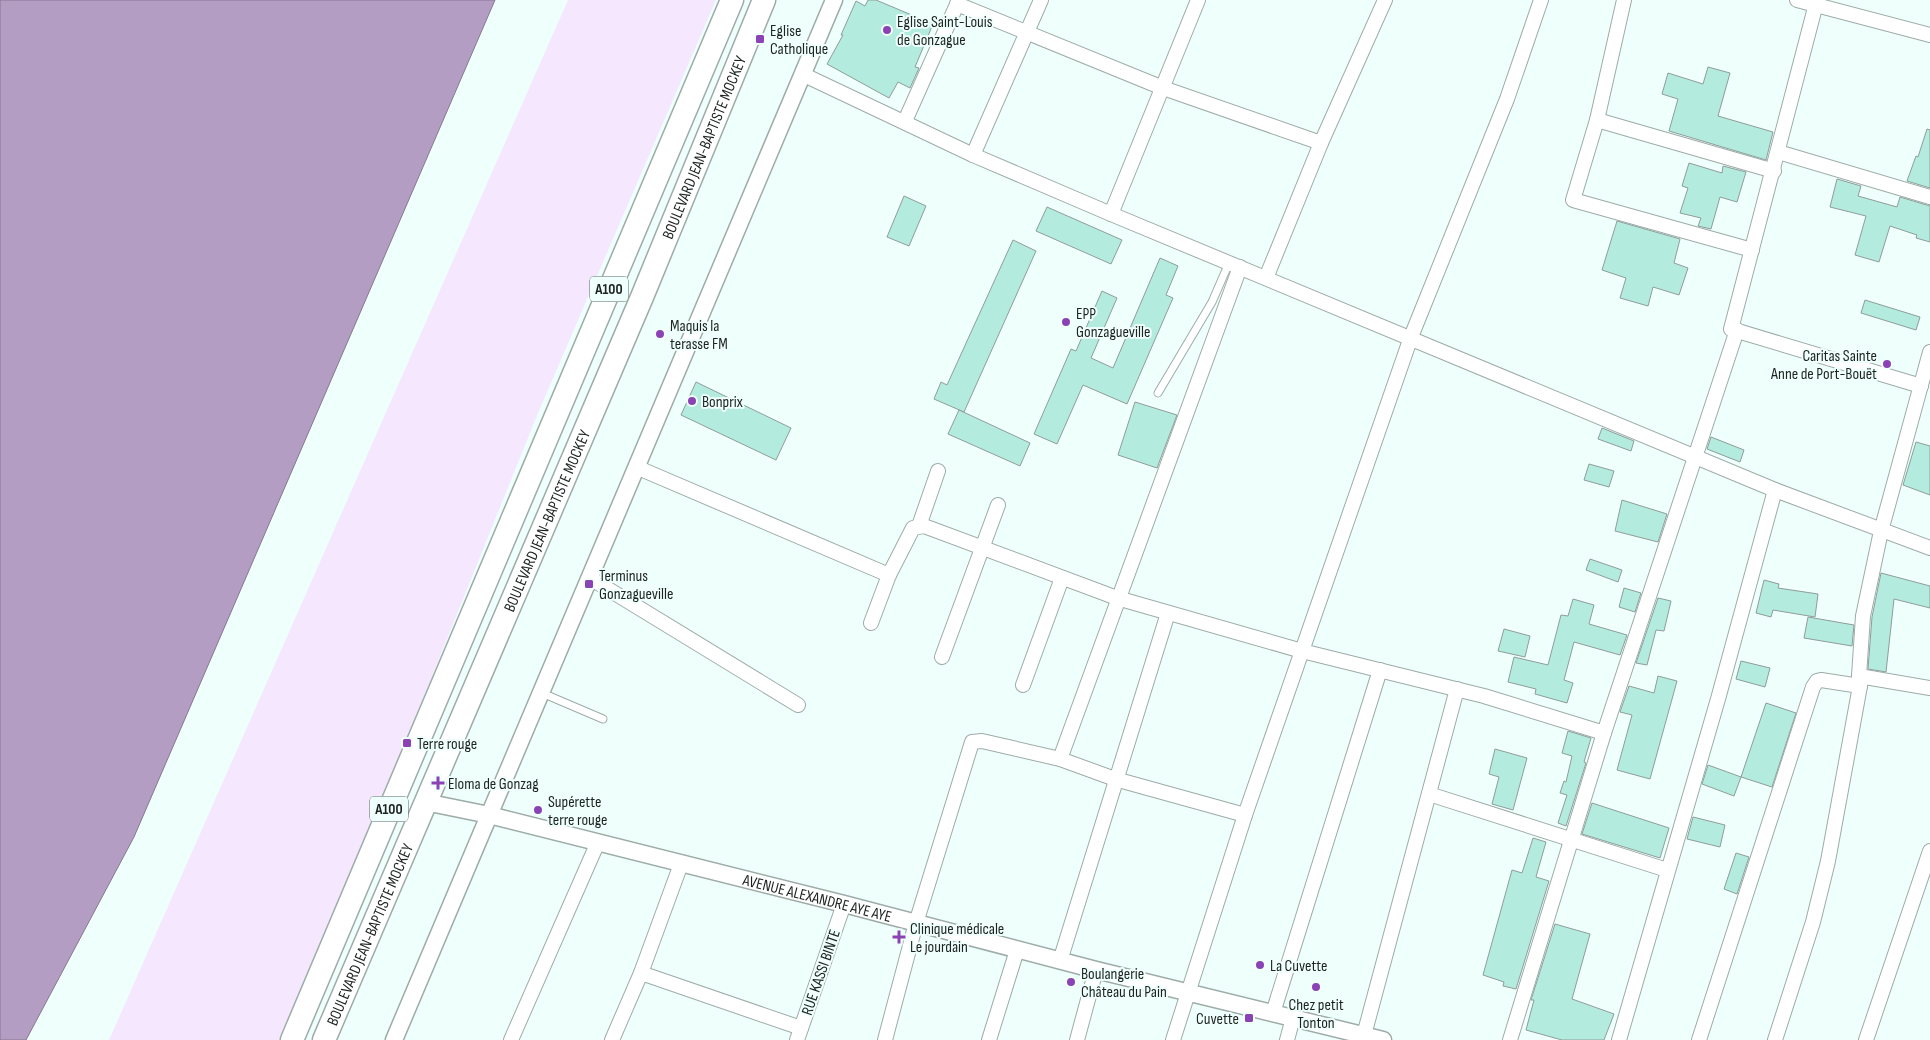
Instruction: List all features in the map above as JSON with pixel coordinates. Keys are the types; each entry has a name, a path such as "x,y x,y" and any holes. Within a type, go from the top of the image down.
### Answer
{"highway":[{"name":"BOULEVARD JEAN-BAPTISTE MOCKEY","path":"292,1040 732,0"},
{"name":"BOULEVARD JEAN-BAPTISTE MOCKEY","path":"324,1040 654,269 764,0"}],"street":[{"path":"394,1040 834,0"},
{"path":"973,155 1041,0"},
{"path":"1111,214 1198,0"},
{"path":"1266,278 1321,143 1385,0"},
{"path":"1173,1040 1190,992 1245,815 1410,337 1507,99 1541,0"},
{"path":"1624,0 1597,120 1572,200 1752,250"},
{"path":"1798,0 1816,2 1930,35"},
{"path":"905,121 958,2 1026,34 1163,88 1321,143"},
{"path":"1816,2 1774,171 1731,329 1925,380"},
{"path":"802,74 905,121 973,155 1111,214 1775,490 1930,548"},
{"path":"1597,120 1774,171"},
{"path":"1778,152 1930,197"},
{"path":"1060,759 1234,264"},
{"path":"1510,1040 1604,733 1694,455 1737,330"},
{"path":"1775,1040 1813,922 1828,861 1860,681 1862,616 1881,531 1925,380 1930,352"},
{"path":"636,468 889,575"},
{"path":"919,526 938,471"},
{"path":"1618,1040 1725,674 1775,490"},
{"path":"942,657 998,505"},
{"path":"871,623 889,575 913,528 919,526 1117,598 1302,651 1457,689 1604,733"},
{"path":"590,578 798,705"},
{"path":"1023,685 1062,578"},
{"path":"1060,961 1168,613"},
{"path":"1274,1013 1380,670"},
{"path":"1699,1040 1813,687 1817,681 1821,680 1860,681 1930,688"},
{"path":"1364,1035 1457,689"},
{"path":"885,1040 916,922 972,742 982,741 1060,759 1115,779 1245,815"},
{"path":"1429,794 1668,870"},
{"name":"AVENUE ALEXANDRE AYE AYE","path":"425,802 489,815 598,842 916,922 1060,961 1382,1040"},
{"path":"511,1040 598,842"},
{"path":"1866,1040 1930,851"},
{"path":"612,1040 641,973 681,864"},
{"name":"RUE KASSI BINTE","path":"799,1034 844,904"},
{"path":"989,1040 1017,950"},
{"path":"1077,1040 1096,970"},
{"path":"641,973 799,1034"},
{"path":"1288,1040 1294,1018"}],"lane":[{"path":"1158,393 1234,264"},
{"path":"542,693 603,719"}],"shaded area":[{"path":"0,0 495,0 134,837 26,1040 0,1040"},
{"path":"568,0 716,0 538,413 393,773 280,1040 109,1040"}],"building":[{"path":"868,0 876,0 933,24 915,67 919,68 910,88 898,82 889,98 827,64 843,35 841,35 856,1 865,6"},
{"path":"1708,67 1730,73 1718,116 1773,132 1766,160 1669,131 1678,99 1662,94 1668,73 1703,84"},
{"path":"1927,129 1930,130 1930,188 1907,181 1916,156 1918,157"},
{"path":"1689,163 1722,173 1723,166 1746,172 1737,202 1720,197 1711,229 1698,226 1701,218 1680,213 1688,188 1682,186"},
{"path":"1837,179 1861,186 1858,196 1897,207 1900,197 1930,206 1930,242 1916,238 1917,235 1890,226 1879,262 1855,255 1866,216 1830,207"},
{"path":"904,196 926,206 909,246 887,237"},
{"path":"1047,207 1122,240 1111,264 1036,231"},
{"path":"1617,221 1680,239 1674,263 1688,268 1679,295 1653,287 1648,306 1620,298 1626,278 1602,270"},
{"path":"1013,240 1036,251 964,412 934,399 941,382 947,385"},
{"path":"1160,258 1178,266 1166,295 1173,298 1127,404 1083,385 1057,444 1034,434 1071,349 1076,351 1102,291 1117,298 1091,358 1113,368"},
{"path":"1865,300 1920,317 1916,330 1861,313"},
{"path":"696,382 791,428 776,460 681,415"},
{"path":"1135,402 1177,415 1157,468 1118,455"},
{"path":"959,410 1030,443 1020,466 948,434"},
{"path":"1602,428 1634,441 1631,451 1598,439"},
{"path":"1711,437 1744,450 1740,462 1707,449"},
{"path":"1916,442 1930,446 1930,495 1903,485"},
{"path":"1589,464 1614,471 1609,487 1584,480"},
{"path":"1622,500 1667,514 1658,542 1615,531"},
{"path":"1590,559 1622,570 1618,582 1586,570"},
{"path":"1881,573 1930,586 1930,608 1894,599 1886,672 1868,669 1872,617"},
{"path":"1764,580 1779,584 1778,588 1818,594 1815,617 1773,610 1771,617 1756,613"},
{"path":"1624,588 1641,593 1635,612 1619,607"},
{"path":"1658,598 1671,601 1664,631 1656,630 1647,665 1636,663"},
{"path":"1573,599 1594,605 1589,624 1627,635 1620,655 1574,642 1564,680 1573,683 1567,703 1535,694 1536,689 1508,682 1514,657 1548,665 1561,615 1568,616"},
{"path":"1808,617 1854,625 1852,646 1804,638"},
{"path":"1504,629 1530,636 1525,657 1498,651"},
{"path":"1741,661 1770,668 1765,687 1736,679"},
{"path":"1658,676 1677,681 1650,779 1617,770 1632,715 1620,712 1629,686 1654,693"},
{"path":"1766,703 1796,713 1772,787 1741,777"},
{"path":"1568,731 1591,738 1584,762 1586,763 1566,826 1558,823 1567,795 1560,793 1564,781 1566,782 1572,756 1562,753"},
{"path":"1495,749 1527,758 1513,810 1492,804 1499,777 1489,774"},
{"path":"1708,765 1741,777 1734,796 1702,784"},
{"path":"1592,803 1669,828 1660,858 1582,834"},
{"path":"1693,817 1725,825 1720,847 1687,839"},
{"path":"1533,838 1546,842 1536,877 1549,881 1516,989 1503,986 1504,982 1483,975 1512,870 1522,873"},
{"path":"1736,853 1749,857 1737,894 1724,889"},
{"path":"1555,924 1590,934 1572,999 1614,1014 1604,1040 1562,1040 1526,1030 1534,1000 1531,1000"}],"place":[{"name":"Eglise Saint-Louis de Gonzague","path":"887,30"},
{"name":"Eglise Catholique","path":"760,39"},
{"name":"EPP Gonzagueville","path":"1066,322"},
{"name":"Maquis la terasse FM","path":"660,334"},
{"name":"Caritas Sainte Anne de Port-Bouët","path":"1887,364"},
{"name":"Bonprix","path":"692,401"},
{"name":"Terminus Gonzagueville","path":"589,584"},
{"name":"Terre rouge","path":"407,743"},
{"name":"Eloma de Gonzag","path":"438,783"},
{"name":"Supérette terre rouge","path":"538,810"},
{"name":"Clinique médicale Le jourdain","path":"899,937"},
{"name":"La Cuvette","path":"1260,965"},
{"name":"Boulangerie Château du Pain","path":"1071,982"},
{"name":"Chez petit Tonton","path":"1316,987"},
{"name":"Cuvette","path":"1249,1018"}]}
